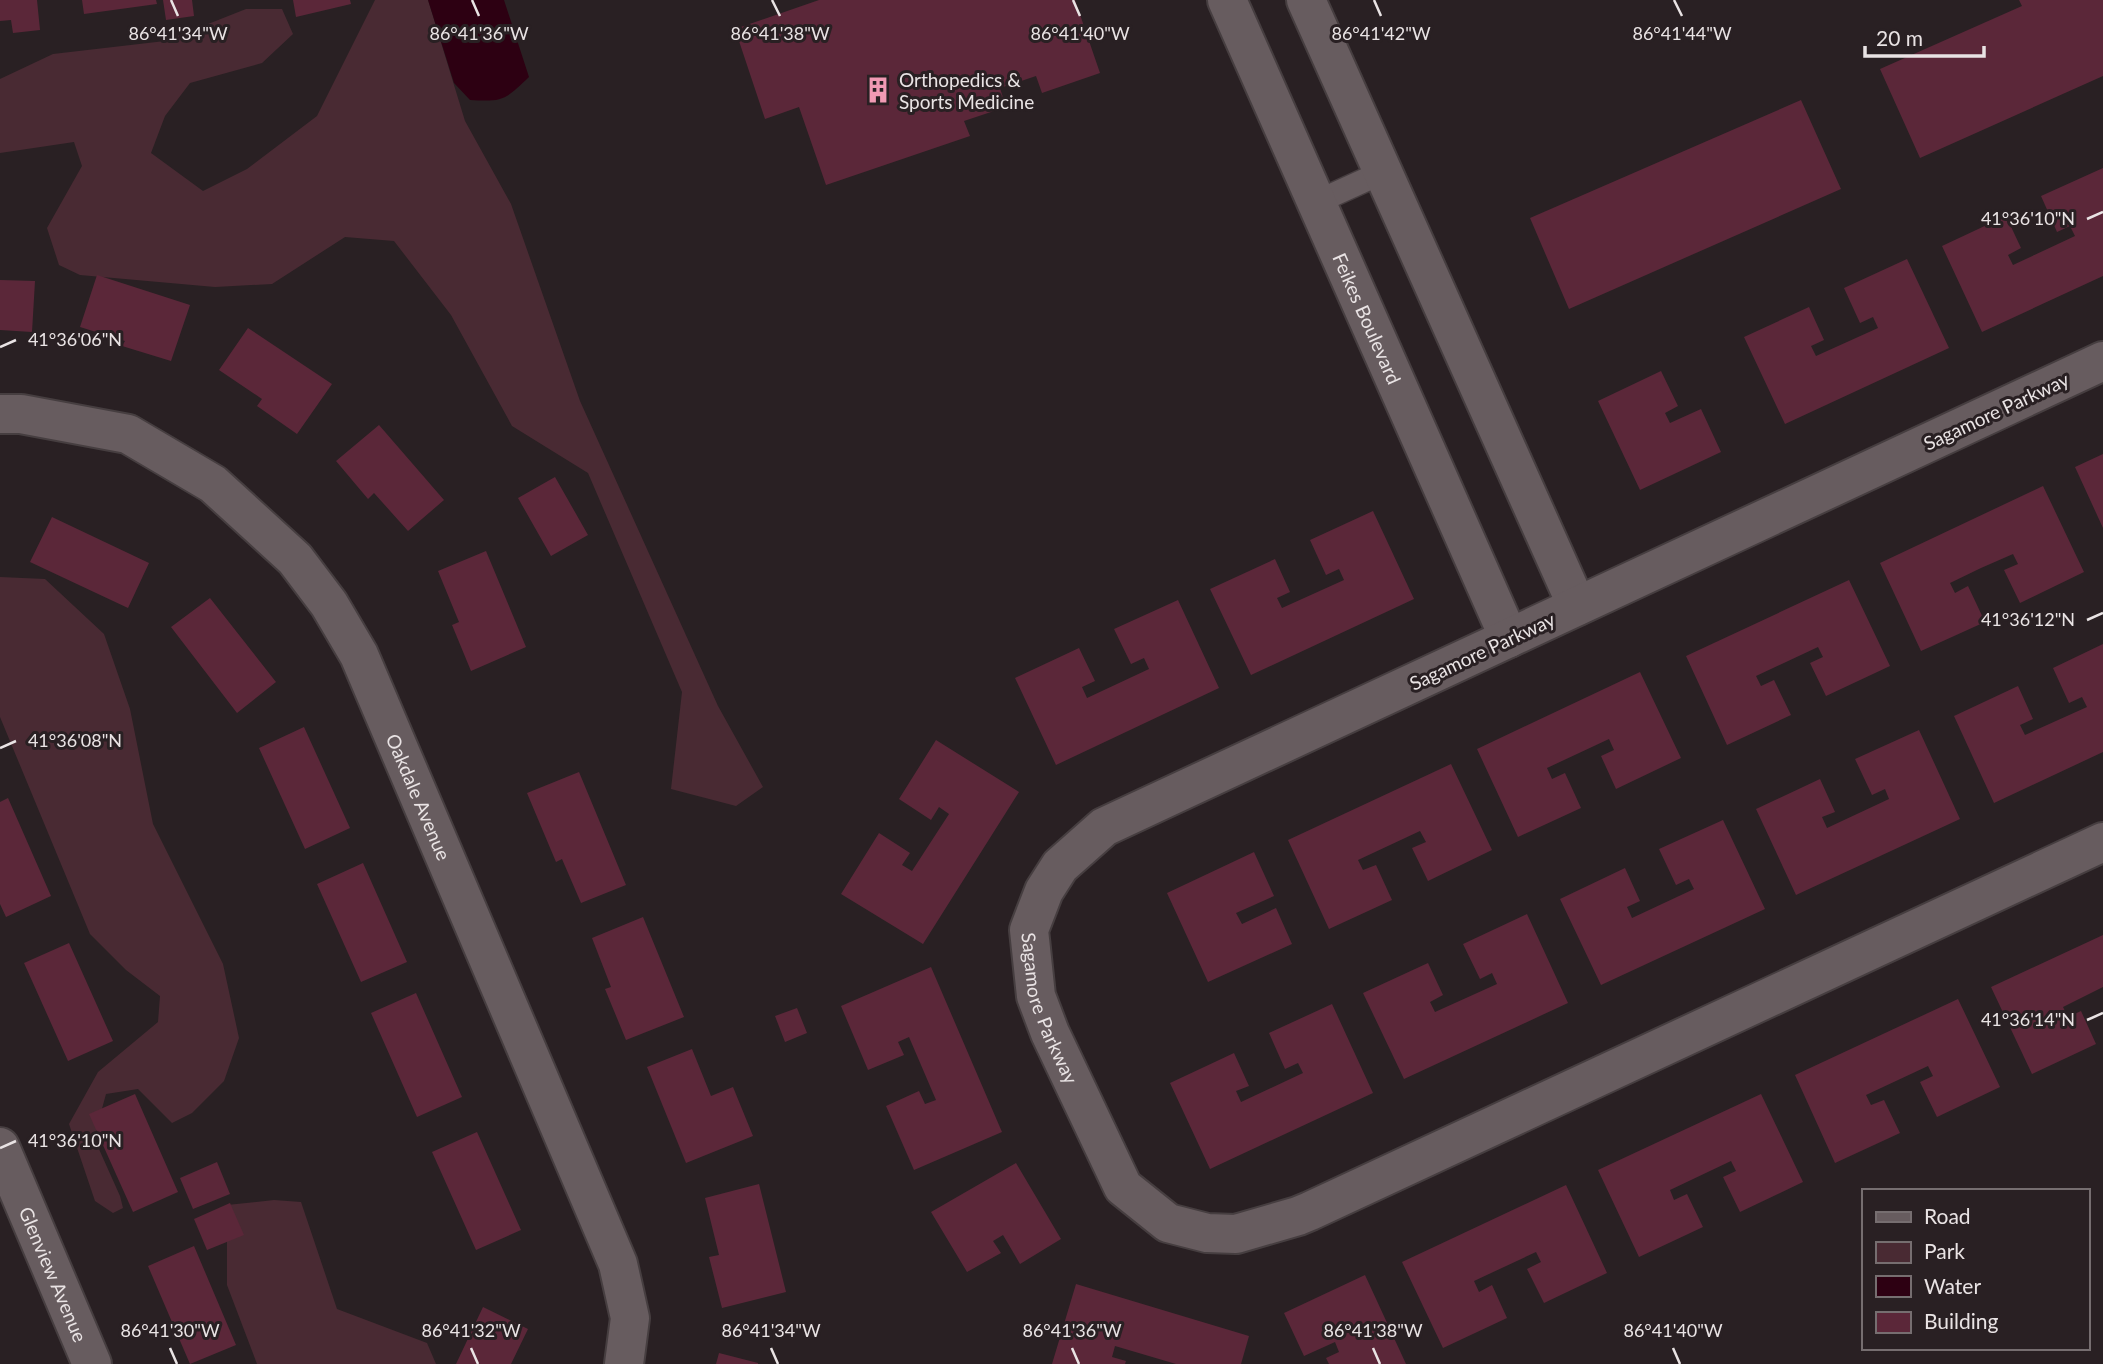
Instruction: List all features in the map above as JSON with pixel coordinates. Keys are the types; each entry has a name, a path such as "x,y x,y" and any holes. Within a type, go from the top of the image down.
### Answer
{"street":[{"name":"Feikes Boulevard","path":"1227,0 1509,638"},
{"path":"1306,0 1577,607"},
{"name":"Sagamore Parkway","path":"2103,361 1104,827 1060,866 1044,891 1029,930 1036,996 1050,1033 1123,1187 1168,1223 1207,1233 1236,1234 1298,1216 2103,842"},
{"name":"Oakdale Avenue","path":"0,414 21,414 128,435 179,464 213,484 295,559 329,604 359,654 618,1264 630,1318 624,1364"},
{"name":"Glenview Avenue","path":"0,1147 92,1364"}],"lane":[{"path":"1317,202 1383,172"}],"green space":[{"path":"375,0 428,0 465,121 511,204 580,401 718,706 763,787 736,806 671,789 682,692 588,473 512,426 451,315 394,241 345,237 272,284 215,287 80,275 59,265 47,228 82,166 74,142 0,153 0,79 53,54 165,41 246,9 282,9 293,34 262,63 190,83 165,116 151,153 203,191 247,169 317,116"},
{"path":"0,577 45,579 104,634 130,709 153,824 223,964 239,1038 224,1081 192,1113 172,1123 138,1089 106,1094 94,1138 120,1196 123,1208 113,1213 95,1201 69,1124 98,1072 158,1022 160,996 126,970 90,934 0,717"},
{"path":"274,1200 301,1202 337,1309 427,1343 436,1364 257,1364 227,1285 227,1205"}],"water":[{"path":"428,0 504,0 529,77 503,98 470,100 454,83"}],"building":[{"path":"0,0 37,0 40,30 13,33 11,20 0,21"},
{"path":"82,0 156,0 157,4 84,14"},
{"path":"163,0 192,0 194,16 166,20"},
{"path":"293,0 350,0 351,4 296,17"},
{"name":"Orthopedics & Sports Medicine","path":"819,0 1075,0 1100,73 1042,93 1036,76 1000,88 1006,107 964,121 970,136 826,185 799,107 765,119 735,29"},
{"path":"2019,0 2103,0 2103,76 1920,158 1880,69 2022,6"},
{"path":"1801,100 1841,189 1569,309 1530,218"},
{"path":"2103,168 2103,276 1982,332 1942,246 2006,216 2021,248 2008,255 2013,265 2075,236 2070,226 2057,232 2041,196"},
{"path":"1907,259 1949,348 1785,424 1744,337 1809,307 1824,340 1811,346 1816,356 1878,328 1873,317 1860,323 1844,288"},
{"path":"97,275 190,305 171,361 122,346 125,341 80,327"},
{"path":"0,280 35,281 32,332 0,330"},
{"path":"248,328 332,384 297,434 257,406 262,399 219,370"},
{"path":"1661,371 1678,406 1665,413 1670,423 1701,409 1721,452 1640,490 1598,401"},
{"path":"379,425 444,500 408,531 374,493 368,499 336,461"},
{"path":"2103,454 2103,528 2075,467"},
{"path":"555,477 588,535 551,556 518,498"},
{"path":"2043,486 2084,572 2020,603 2004,570 2018,564 2013,554 1950,583 1955,593 1968,586 1985,622 1921,651 1880,563"},
{"path":"1373,511 1414,599 1251,675 1210,589 1275,559 1290,592 1277,598 1282,608 1344,580 1339,569 1326,575 1310,540"},
{"path":"52,517 149,563 128,608 30,562"},
{"path":"486,551 526,647 471,671 452,625 459,622 438,571"},
{"path":"1849,580 1890,666 1826,696 1810,663 1823,657 1818,647 1756,676 1761,686 1774,680 1791,715 1727,745 1686,656"},
{"path":"210,598 276,682 237,713 171,627"},
{"path":"1178,600 1219,688 1056,765 1015,678 1079,648 1095,681 1082,687 1087,698 1149,669 1144,658 1131,664 1114,629"},
{"path":"2103,644 2103,752 1994,803 1954,716 2018,686 2033,719 2020,725 2025,735 2087,707 2082,697 2069,703 2053,668"},
{"path":"1640,672 1681,758 1616,789 1601,756 1614,750 1609,739 1547,768 1552,779 1565,773 1581,808 1518,837 1477,749"},
{"path":"304,727 350,828 305,849 259,748"},
{"path":"1919,730 1960,819 1796,895 1756,809 1820,779 1835,812 1822,817 1827,828 1889,799 1885,789 1872,795 1855,759"},
{"path":"936,740 1019,792 923,944 841,894 879,833 910,853 902,865 912,871 949,814 939,807 931,820 899,799"},
{"path":"1451,764 1492,850 1428,881 1412,848 1426,842 1420,831 1358,860 1363,870 1376,865 1392,900 1329,929 1288,840"},
{"path":"579,772 626,885 581,903 562,859 556,862 527,793"},
{"path":"8,798 51,896 6,917 0,904 0,802"},
{"path":"1723,820 1765,909 1601,985 1560,899 1625,868 1640,901 1627,907 1632,918 1694,889 1689,879 1676,885 1659,849"},
{"path":"1254,852 1274,896 1236,913 1242,924 1276,908 1292,944 1208,982 1167,893"},
{"path":"363,863 407,962 361,982 317,884"},
{"path":"1527,914 1568,1003 1404,1079 1363,993 1428,963 1443,995 1430,1002 1435,1012 1497,984 1492,973 1480,979 1463,944"},
{"path":"643,917 684,1017 626,1040 605,989 611,987 592,938"},
{"path":"2103,935 2103,987 2063,1007 2068,1017 2081,1011 2096,1044 2032,1074 1991,987"},
{"path":"69,943 113,1041 68,1061 24,963"},
{"path":"931,967 1002,1132 914,1170 886,1106 919,1091 925,1104 936,1100 909,1037 898,1042 904,1055 868,1070 841,1006"},
{"path":"416,993 462,1097 417,1117 371,1013"},
{"path":"1958,999 2000,1087 1937,1117 1920,1082 1933,1076 1928,1066 1866,1095 1871,1105 1884,1100 1900,1133 1835,1163 1795,1075"},
{"path":"1332,1004 1373,1093 1210,1169 1170,1083 1234,1053 1249,1086 1236,1091 1241,1102 1303,1073 1298,1063 1285,1069 1269,1033"},
{"path":"797,1008 807,1033 785,1042 775,1016"},
{"path":"692,1049 711,1096 733,1087 753,1136 686,1163 647,1067"},
{"path":"135,1094 178,1192 133,1212 89,1114"},
{"path":"1761,1094 1803,1182 1740,1212 1723,1177 1736,1171 1731,1161 1670,1190 1674,1200 1687,1194 1703,1227 1639,1257 1598,1170"},
{"path":"477,1132 521,1230 476,1250 432,1152"},
{"path":"217,1162 230,1194 193,1209 180,1178"},
{"path":"1016,1163 1061,1239 1020,1264 1003,1235 993,1241 1001,1253 967,1272 931,1212"},
{"path":"759,1184 786,1292 722,1308 709,1257 719,1255 705,1198"},
{"path":"1566,1185 1607,1273 1544,1303 1527,1269 1541,1262 1536,1252 1474,1281 1479,1292 1492,1285 1507,1318 1443,1348 1402,1262"},
{"path":"230,1203 244,1235 207,1250 194,1219"},
{"path":"194,1246 236,1345 190,1364 148,1266"},
{"path":"1365,1275 1406,1364 1329,1364 1326,1358 1339,1352 1335,1342 1304,1356 1284,1313"},
{"path":"1076,1284 1249,1336 1241,1364 1176,1364 1115,1346 1112,1357 1126,1361 1125,1364 1052,1364"},
{"path":"483,1307 528,1329 511,1364 456,1364"},
{"path":"719,1353 758,1363 758,1364 716,1364"}],"place":[{"name":"Orthopedics & Sports Medicine","path":"878,90"}]}
